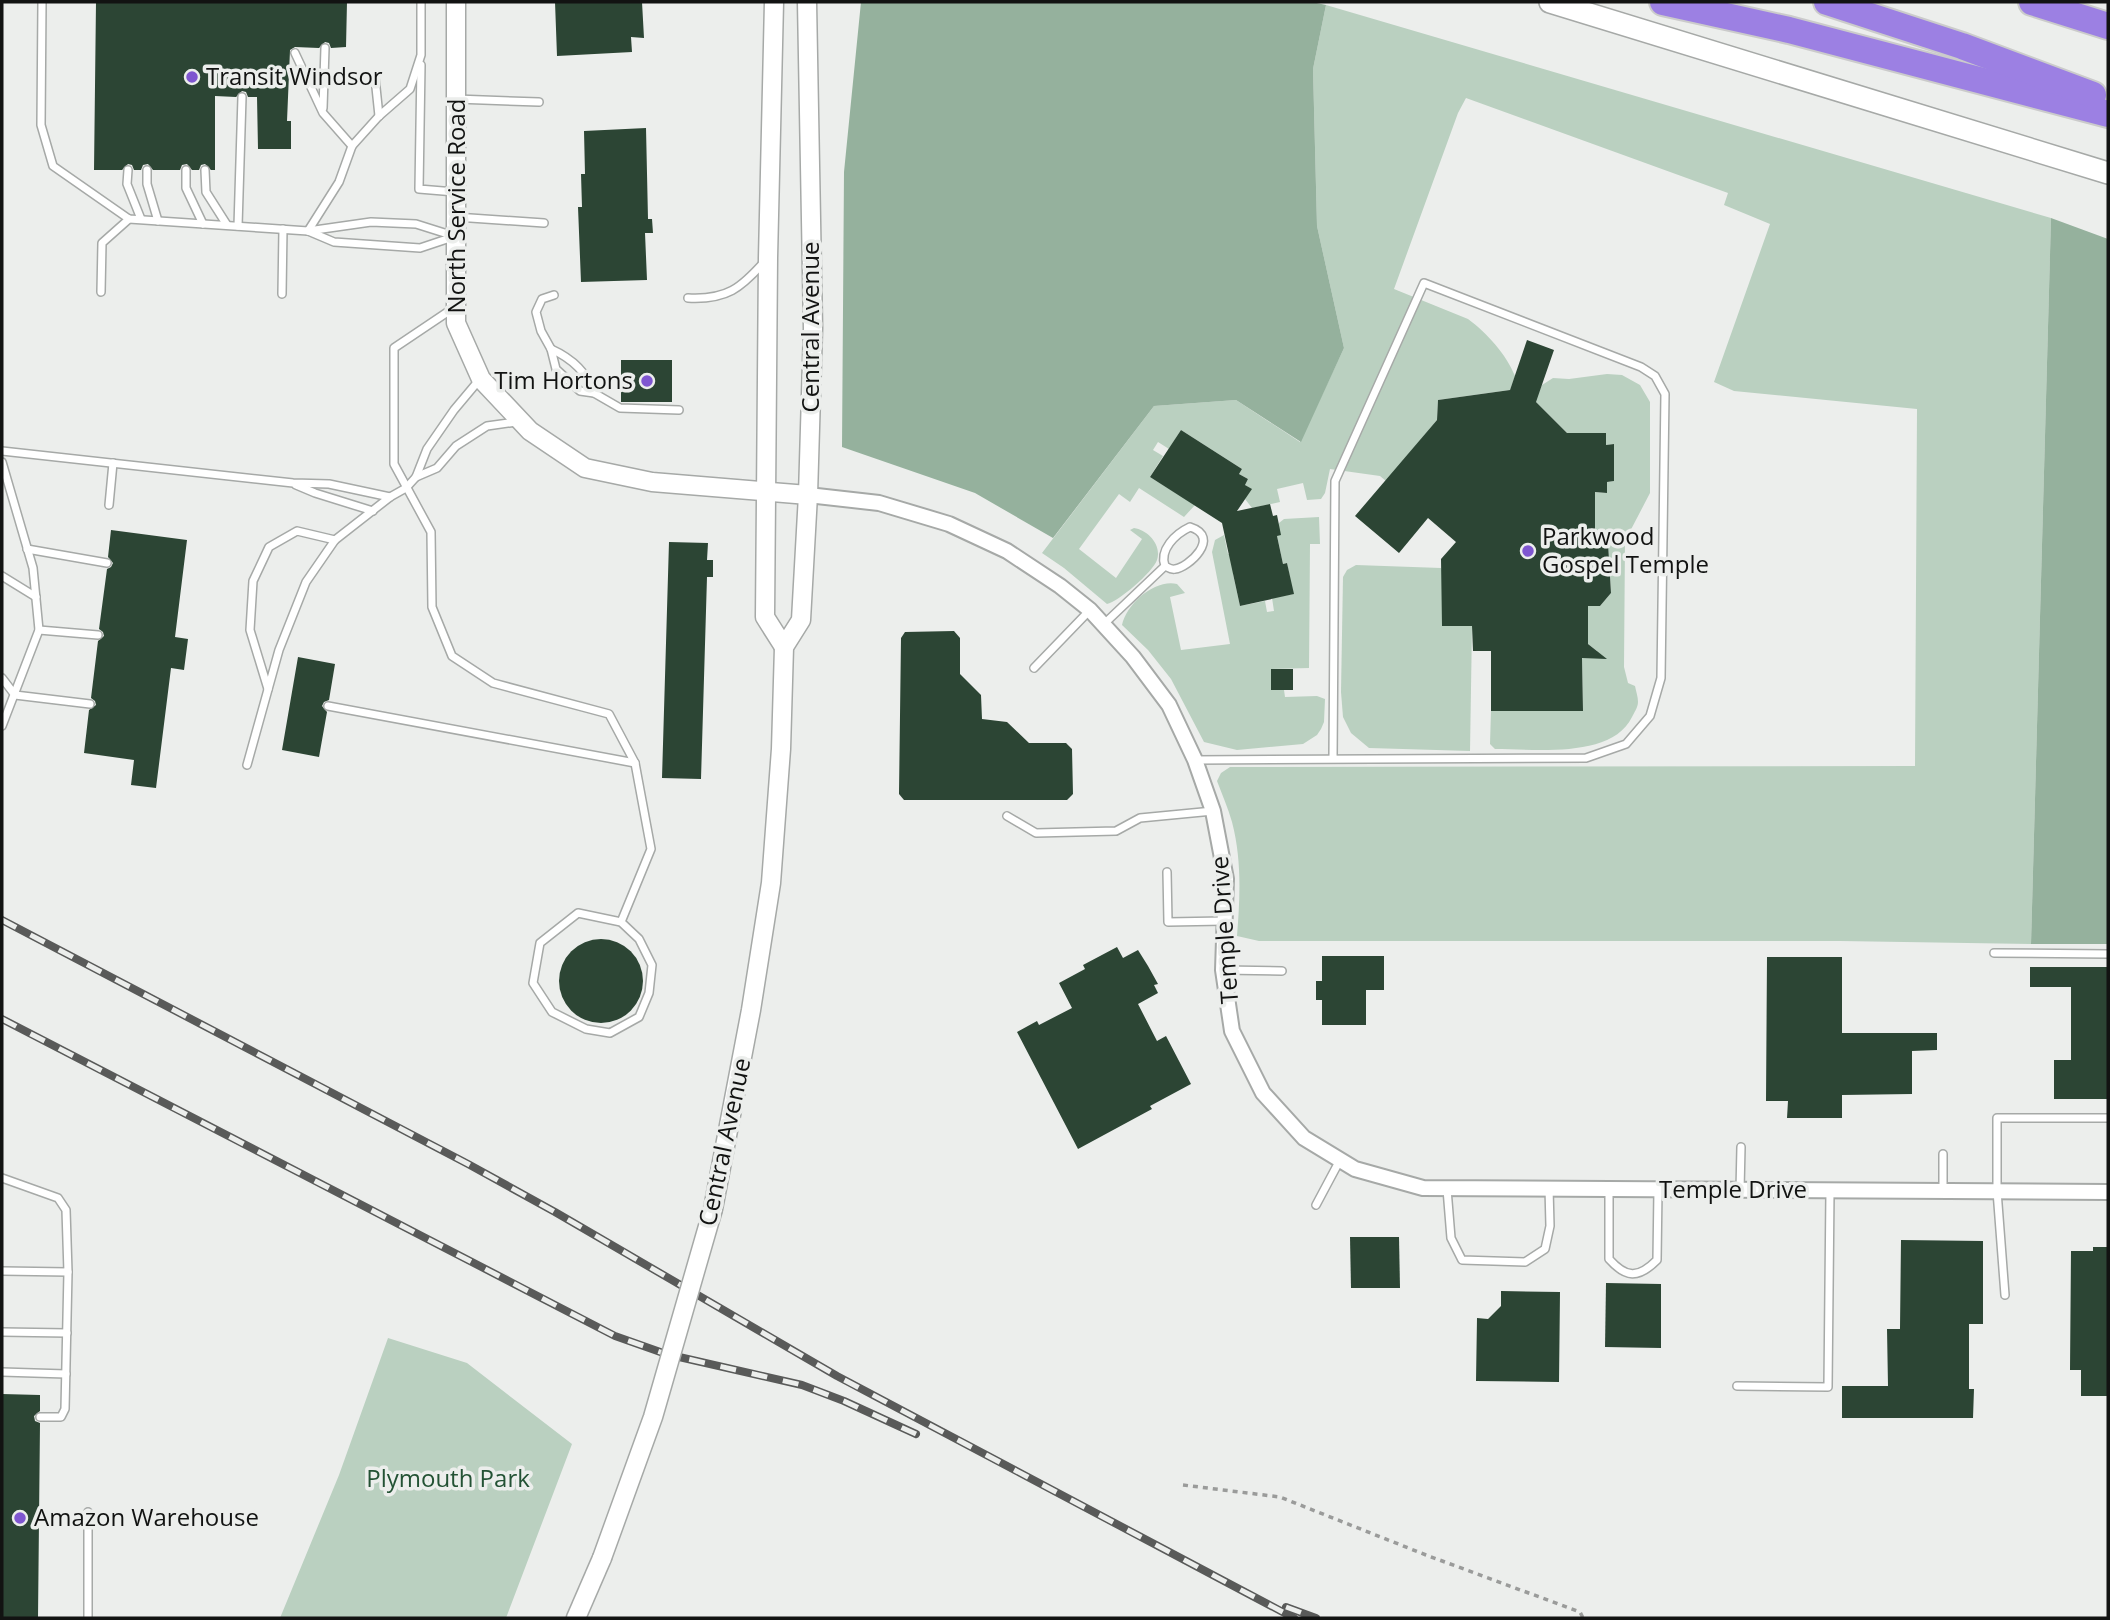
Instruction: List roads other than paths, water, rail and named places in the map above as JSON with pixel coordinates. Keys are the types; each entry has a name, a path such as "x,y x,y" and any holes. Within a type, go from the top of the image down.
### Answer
{"highway":[{"path":"1663,2 1789,30 2108,114"},
{"path":"1827,2 1962,46 2108,100"},
{"path":"2032,2 2108,26"},
{"path":"2071,2 2108,18"}],"main road":[{"path":"1550,2 2108,173"}],"street":[{"name":"North Service Road","path":"456,2 456,323 481,379 530,431 585,468 652,482 766,493"},
{"name":"Central Avenue","path":"774,2 768,258 765,617 784,647"},
{"name":"Central Avenue","path":"576,1618 602,1558 653,1417 713,1209 751,1010 771,883 784,647 801,620 808,495 813,328 807,2"},
{"name":"Temple Drive","path":"766,493 879,503 949,524 1007,551 1060,586 1090,610 1133,657 1169,705 1195,760 1213,811 1226,879 1223,970 1232,1031 1263,1093 1304,1138 1355,1169 1423,1188 2108,1192"}],"lane":[{"path":"42,2 41,125 53,166 129,219 308,231 371,222 416,224 455,236"},
{"path":"421,2 419,189 455,192"},
{"path":"323,113 325,48"},
{"path":"295,53 323,113 352,146"},
{"path":"308,231 339,182 352,146 379,116 410,89 421,55"},
{"path":"375,78 379,116"},
{"path":"238,226 242,97"},
{"path":"456,99 539,102"},
{"path":"128,170 127,184 141,219"},
{"path":"147,170 147,184 158,221"},
{"path":"186,170 186,188 204,224"},
{"path":"205,170 206,192 227,225"},
{"path":"455,217 544,223"},
{"path":"101,292 102,243 129,219"},
{"path":"282,294 283,229"},
{"path":"308,231 334,242 420,247 455,236"},
{"path":"688,298 702,299 732,292 768,258"},
{"path":"1195,760 1333,760 1586,758 1626,744 1650,716 1661,678 1665,394 1655,376 1641,367 1424,283 1335,481 1333,760"},
{"path":"554,295 542,299 536,312 556,369 580,391 594,393 620,408 679,410"},
{"path":"455,307 394,348 394,464 431,532 432,607 452,656 493,683 609,714 635,763 651,849 621,922"},
{"path":"551,349 566,355 589,379 594,393"},
{"path":"247,765 279,650 306,582 335,540 390,497 406,488 416,477 427,449 454,410 481,379"},
{"path":"416,477 437,468 456,446 487,426 520,421"},
{"path":"2,451 293,483 330,484 390,497"},
{"path":"2,462 33,568 39,630 2,726"},
{"path":"109,505 113,463"},
{"path":"293,483 314,493 373,511"},
{"path":"1190,527 1199,530 1204,537 1203,546 1198,553 1180,568 1173,570 1165,566 1162,558 1164,550 1182,531 1190,527"},
{"path":"268,690 250,630 253,581 269,547 297,531 335,540"},
{"path":"27,549 107,563"},
{"path":"1103,625 1165,566"},
{"path":"2,576 36,597"},
{"path":"1034,668 1090,610"},
{"path":"39,630 98,635"},
{"path":"2,678 15,695 90,704"},
{"path":"328,706 635,763"},
{"path":"1007,816 1036,833 1116,831 1140,818 1213,811"},
{"path":"1167,872 1168,922 1224,921"},
{"path":"578,913 621,922 639,939 652,965 649,993 639,1017 610,1033 586,1029 552,1012 533,983 540,943 578,913"},
{"path":"1994,953 2108,954"},
{"path":"1223,970 1282,971"},
{"path":"2006,1294 1997,1191 1997,1118 2108,1118"},
{"path":"1740,1190 1741,1147"},
{"path":"1943,1154 1943,1191"},
{"path":"1316,1205 1340,1160"},
{"path":"2,1178 58,1198 66,1210 68,1272 65,1409 61,1418 40,1417"},
{"path":"1447,1188 1451,1238 1462,1260 1525,1262 1545,1249 1550,1226 1549,1188"},
{"path":"1609,1189 1609,1259 1619,1270 1633,1275 1646,1270 1657,1260 1658,1189"},
{"path":"1737,1385 1828,1387 1830,1190"},
{"path":"2,1271 68,1272"},
{"path":"2,1332 67,1333"},
{"path":"2,1372 66,1374"},
{"path":"88,1512 88,1618"}],"railway":[{"path":"2,920 468,1164 837,1376 1294,1618"},
{"path":"2,1019 615,1336 666,1354 802,1385 916,1434"},
{"path":"1286,1607 1316,1618"}],"place":[{"name":"Transit Windsor","path":"192,77"},
{"name":"Tim Hortons","path":"647,381"},
{"name":"Parkwood Gospel Temple","path":"1528,551"},
{"name":"Amazon Warehouse","path":"20,1518"}],"park label":[{"name":"Plymouth Park","path":"448,1479"}]}
